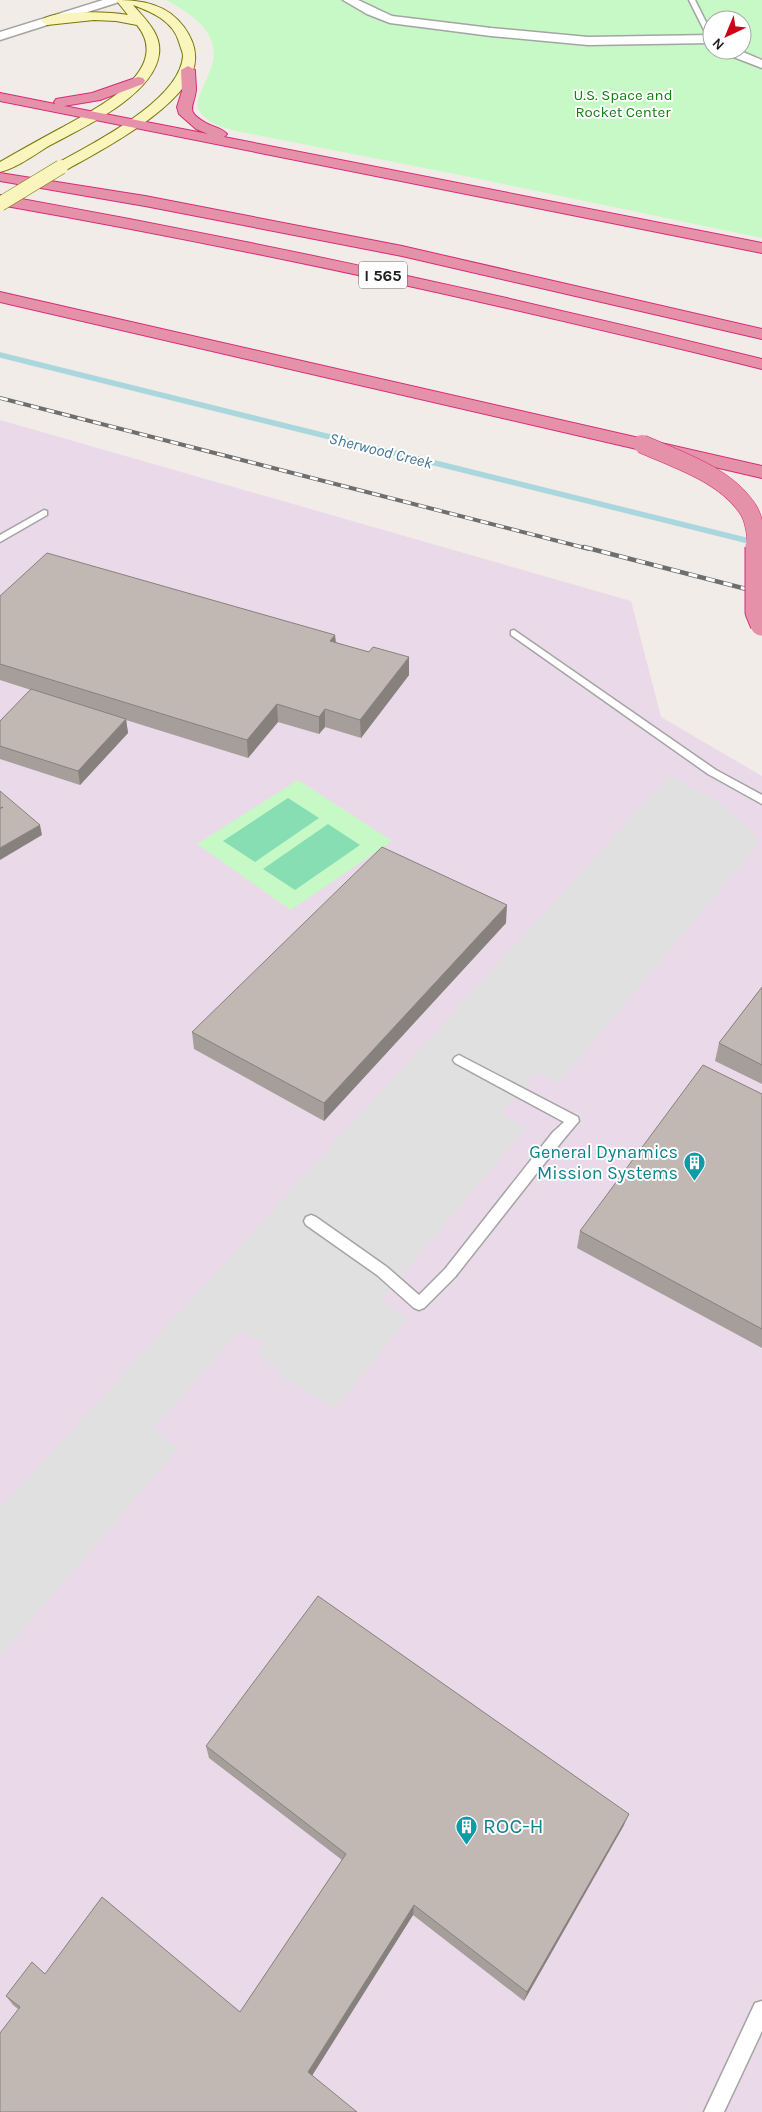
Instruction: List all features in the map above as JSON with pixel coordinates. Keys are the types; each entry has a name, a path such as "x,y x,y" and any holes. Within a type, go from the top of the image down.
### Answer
{"highway":[{"path":"188,70 189,91 184,107 190,118 206,129 264,150"},
{"path":"33,103 86,99 138,81"},
{"path":"0,97 762,248"},
{"name":"I 565","path":"0,177 145,201 402,251 762,334"},
{"name":"I 565","path":"0,202 144,226 367,271 762,364"},
{"path":"0,297 762,472"},
{"path":"642,444 704,473 733,492 743,504 755,526 757,612 762,624"}],"main road":[{"path":"0,168 95,116 121,98 138,81 149,66 153,48 150,34 122,0"},
{"path":"0,202 132,124 169,97 183,80 188,70 189,50 180,30 158,10 127,0"},
{"path":"47,21 95,15 118,17 140,22"}],"street":[{"path":"0,36 115,0"},
{"path":"349,0 363,9 390,19 533,36 605,41 702,38"}],"lane":[{"path":"692,0 702,19"},
{"path":"0,539 44,512"},
{"path":"514,633 712,772 762,800"},
{"path":"311,1221 382,1271 419,1304 450,1273 558,1136 573,1121 459,1060"},
{"path":"714,2112 762,2010"}],"shaded area":[{"path":"0,420 631,601 661,717 762,776 762,2112 0,2112"},
{"path":"670,775 719,803 748,827 760,842 558,1083 536,1073 502,1114 526,1128 382,1299 407,1320 335,1408 279,1375 280,1370 257,1354 266,1344 240,1330 153,1429 178,1449 0,1656 0,1509"}],"green space":[{"name":"U.S. Space and Rocket Center","path":"166,0 762,0 762,238 221,127 204,117 197,106 212,65 214,54 212,43 201,25 184,11"},
{"path":"298,780 392,841 291,910 197,844"},
{"path":"288,798 319,818 255,862 223,841"},
{"path":"328,824 360,845 295,890 263,869"}],"building":[{"path":"47,553 335,635 330,641 369,652 373,647 409,657 360,720 325,709 319,717 277,704 247,740 0,664 0,596"},
{"path":"31,689 126,719 78,771 0,746 0,721"},
{"path":"0,791 40,825 0,848 0,809 3,807 0,808"},
{"path":"382,847 507,905 324,1103 192,1032"},
{"path":"762,987 762,1065 719,1043"},
{"name":"General Dynamics Mission Systems","path":"703,1065 762,1094 762,1329 580,1231"},
{"name":"ROC-H","path":"318,1596 629,1814 527,1992 414,1905 308,2072 357,2112 0,2112 0,2033 20,2007 6,1996 32,1962 45,1974 102,1897 240,2012 346,1854 206,1746"}],"waterway":[{"name":"Sherwood Creek","path":"0,355 757,543"}],"railway":[{"path":"0,398 589,549"},
{"path":"584,547 762,593"}],"place":[{"name":"General Dynamics Mission Systems","path":"694,1181"},
{"name":"ROC-H","path":"467,1845"}]}
